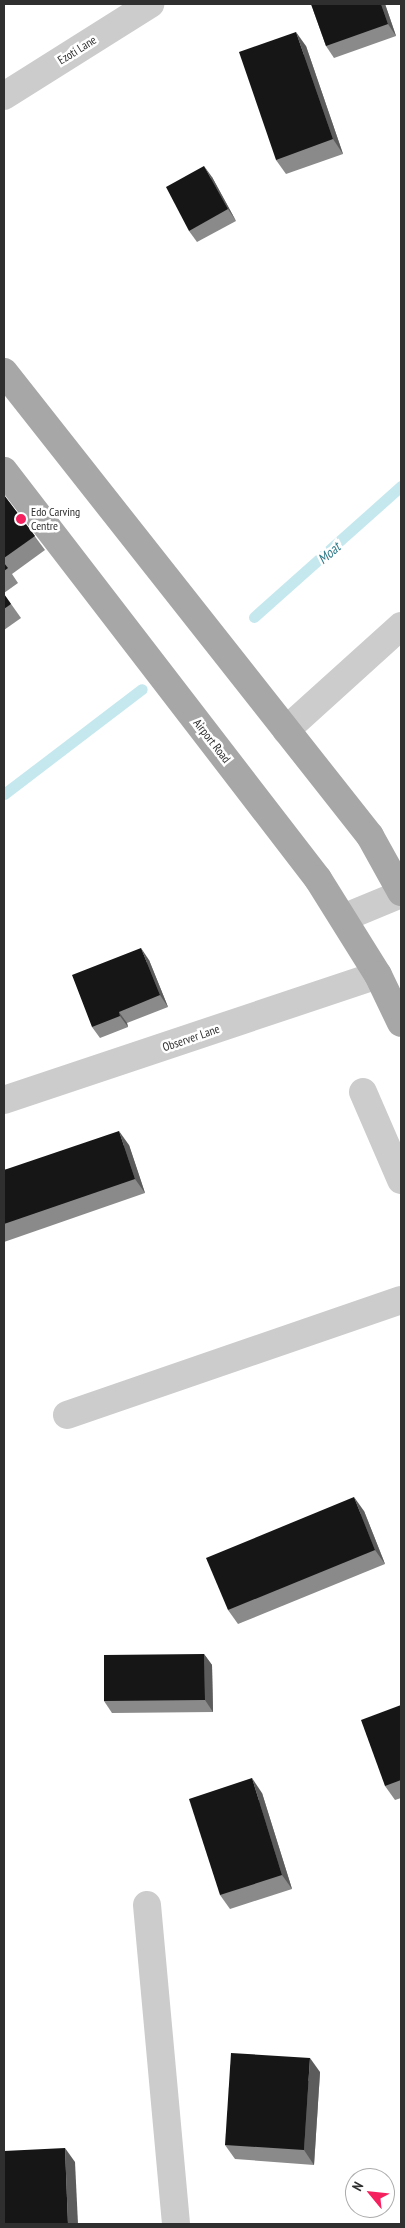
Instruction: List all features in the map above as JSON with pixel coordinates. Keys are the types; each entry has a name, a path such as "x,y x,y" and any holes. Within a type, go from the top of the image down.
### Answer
{"main road":[{"path":"4,372 370,836 401,893"},
{"name":"Airport Road","path":"4,471 318,879 378,975 401,1022"}],"street":[{"name":"Ezoti Lane","path":"4,96 150,4"},
{"path":"286,730 401,626"},
{"path":"343,918 401,893"},
{"name":"Observer Lane","path":"4,1100 378,975"},
{"path":"363,1092 401,1180"},
{"path":"66,1415 401,1300"},
{"path":"147,1905 176,2224"}],"building":[{"path":"311,4 381,4 388,24 326,46"},
{"path":"296,32 333,139 276,160 239,52"},
{"path":"204,166 228,209 189,231 166,187"},
{"path":"4,495 35,536 4,558"},
{"path":"4,563 8,568 4,571"},
{"path":"4,594 11,604 4,609"},
{"path":"141,948 160,995 119,1012 120,1016 92,1027 72,975"},
{"path":"119,1131 135,1179 4,1224 4,1170"},
{"path":"354,1497 375,1550 228,1610 206,1558"},
{"path":"204,1654 205,1700 104,1701 104,1655"},
{"path":"401,1705 401,1780 385,1786 361,1720"},
{"path":"252,1778 282,1875 220,1895 189,1799"},
{"path":"231,2053 310,2058 304,2150 225,2145"},
{"path":"65,2148 68,2224 4,2224 4,2151"}],"waterway":[{"name":"Moat","path":"254,617 401,486"},
{"name":"Moat","path":"4,794 142,689"}],"place":[{"name":"Edo Carving Centre","path":"21,519"}]}
